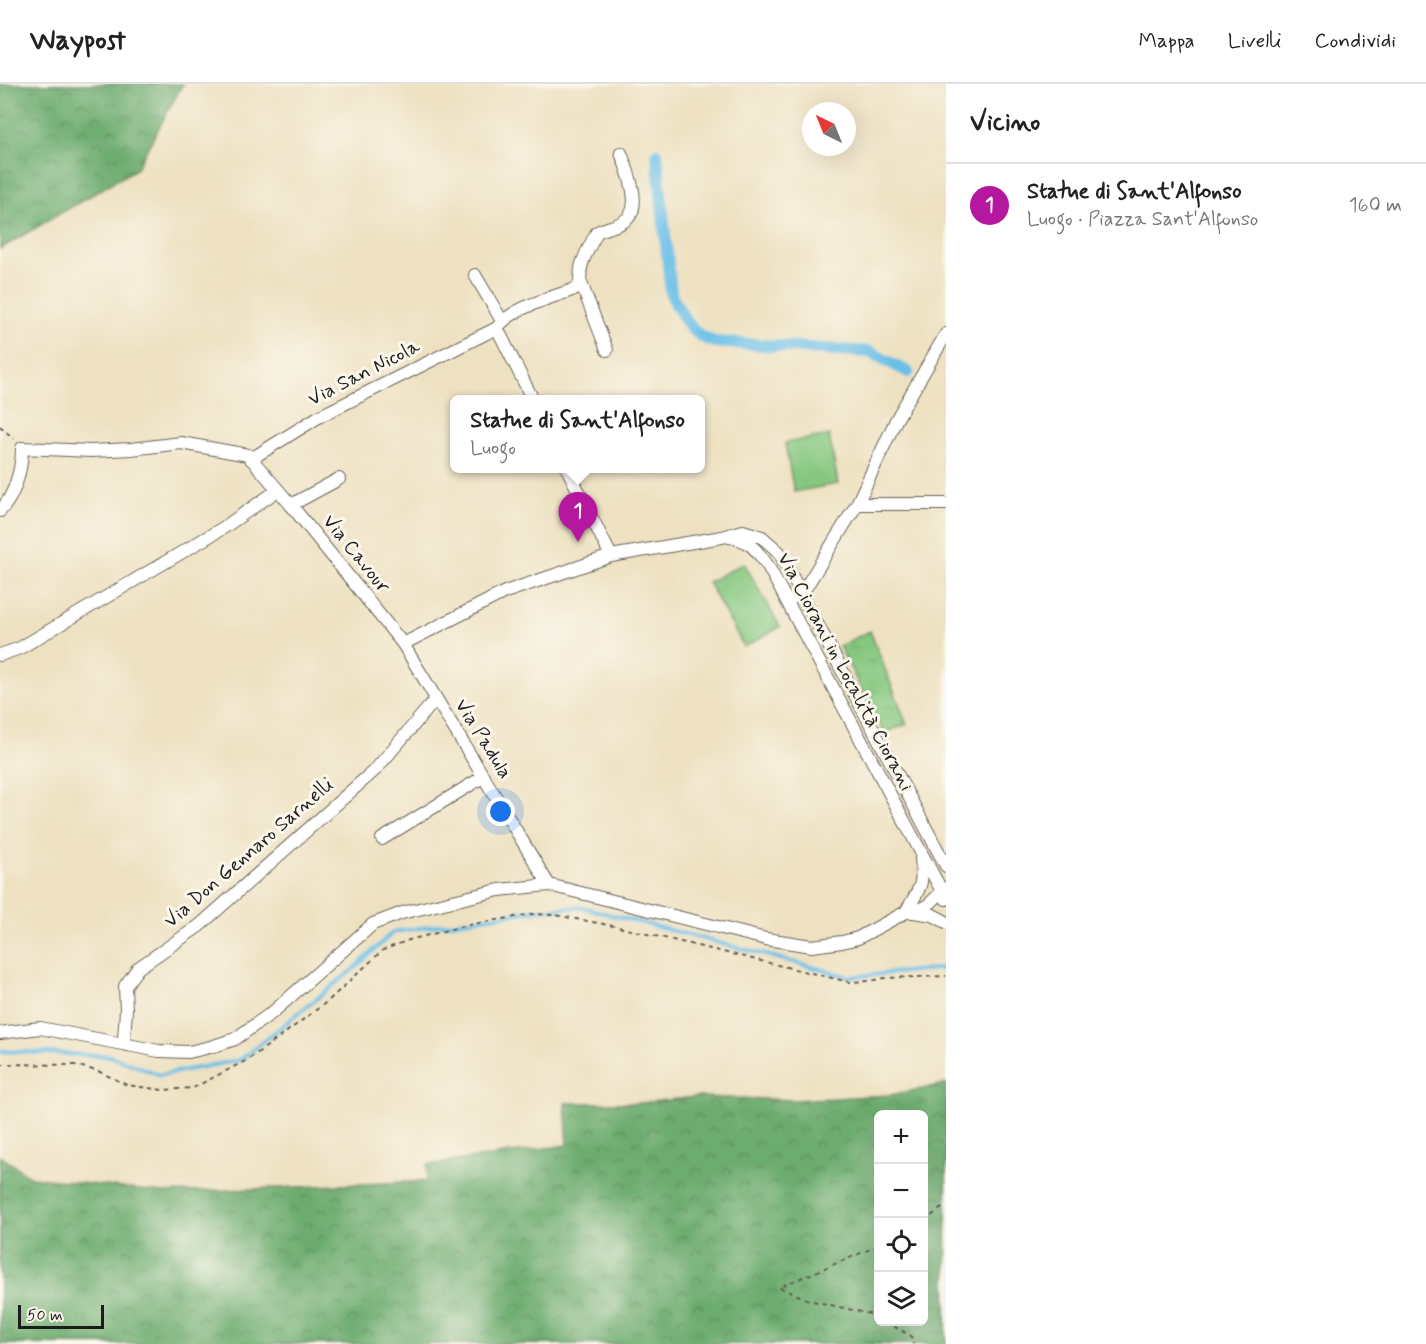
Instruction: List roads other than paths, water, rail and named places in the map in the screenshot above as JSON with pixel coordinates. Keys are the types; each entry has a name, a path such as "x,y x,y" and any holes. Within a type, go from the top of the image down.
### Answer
{"street":[{"path":"607,350 581,283 582,261 591,248 597,232 628,218 633,210 634,199 630,177 621,153"},
{"path":"475,274 531,395"},
{"name":"Via San Nicola","path":"251,459 320,416 500,325 529,306 578,288 581,283"},
{"path":"787,602 801,595 857,504 896,420 946,334"},
{"path":"0,511 6,505 22,465 22,448 91,451 181,443 248,455 251,459"},
{"name":"Via Cavour","path":"251,459 291,504 403,644"},
{"path":"570,473 611,556"},
{"path":"291,504 339,479"},
{"path":"0,655 20,648 223,528 278,490"},
{"path":"857,504 946,504"},
{"name":"Via Ciorani in Località Ciorani","path":"722,537 742,531 762,537 779,552 946,866"},
{"path":"403,644 505,592 611,556 722,537"},
{"name":"Via Ciorani in Località Ciorani","path":"722,537 742,539 754,548 768,566 944,893"},
{"name":"Via Padula","path":"403,644 549,885"},
{"name":"Via Don Gennaro Sarnelli","path":"127,1045 124,1039 125,986 138,968 199,926 376,769 435,700"},
{"path":"382,839 483,777"},
{"path":"909,910 919,891 923,874 920,852"},
{"path":"0,1033 40,1028 159,1051 189,1052 214,1047 235,1039 273,1012 373,924 402,913 499,891 549,885 766,939 812,946 858,938 909,910 935,900 944,893"},
{"path":"909,910 933,915 946,922"}],"waterway":[{"path":"657,154 671,294 683,316 699,335 715,342 870,352 908,372"},
{"path":"0,1051 110,1056 160,1075 240,1060 355,968 393,932 537,910 581,907 850,977 946,968"}],"place":[{"name":"Statue di Sant'Alfonso","path":"578,542"}]}
